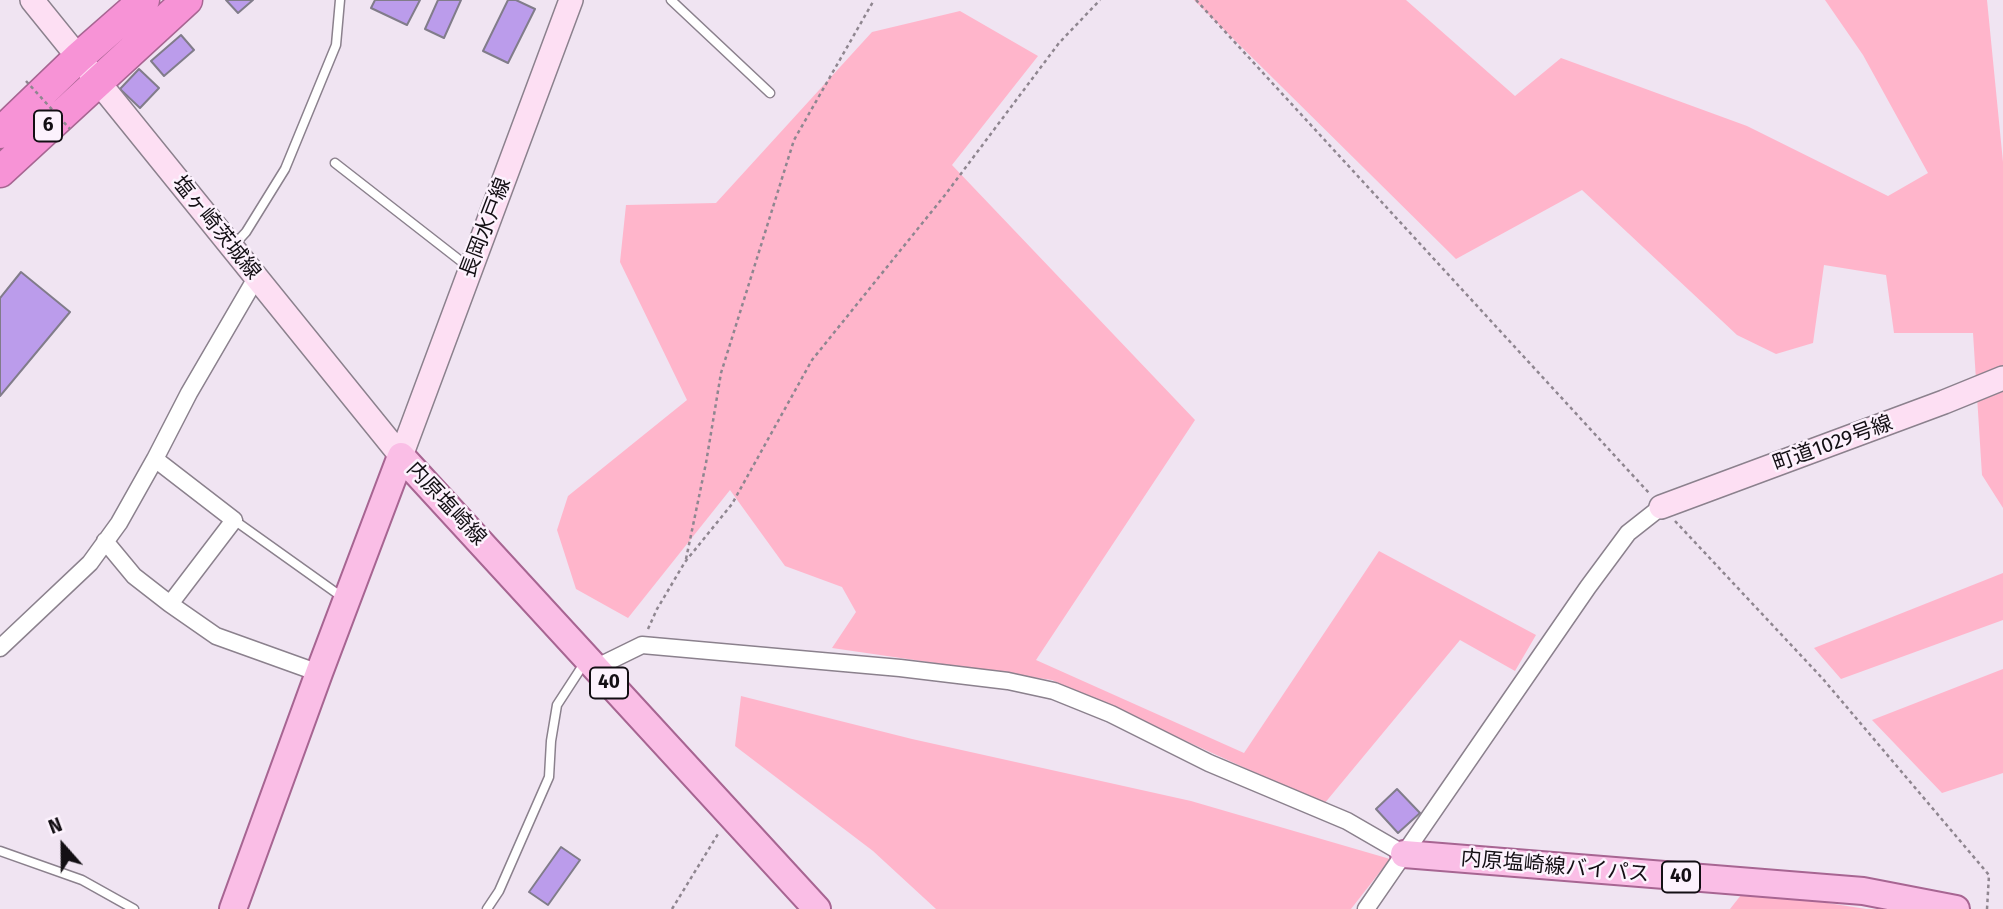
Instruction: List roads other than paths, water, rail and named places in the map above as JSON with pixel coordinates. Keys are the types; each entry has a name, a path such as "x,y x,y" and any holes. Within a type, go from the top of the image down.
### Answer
{"highway":[{"name":"6","path":"0,133 78,58 144,0"},
{"name":"6","path":"0,172 187,0"}],"main road":[{"name":"塩ヶ崎茨城線","path":"32,0 401,456"},
{"name":"長岡水戸線","path":"401,456 565,2"},
{"name":"町道1029号線","path":"1661,507 2003,378"},
{"name":"内原塩崎線","path":"237,907 319,673 401,456 817,909"},
{"name":"内原塩崎線バイパス","path":"1404,854 1863,891 1956,909"}],"street":[{"path":"0,648 90,563 118,523 256,278"},
{"path":"155,459 234,520 170,604"},
{"path":"1366,909 1612,554 1628,533 1661,507"},
{"path":"105,541 134,576 216,636 319,673"},
{"path":"591,663 642,645 900,668 1008,681 1054,691 1111,714 1209,763 1347,821 1404,854"}],"lane":[{"path":"232,247 246,232 285,169 336,45 340,0"},
{"path":"671,0 770,93"},
{"path":"335,163 470,271"},
{"path":"234,520 347,601"},
{"path":"487,909 499,891 549,777 557,705 591,663"},
{"path":"0,851 82,880 134,909"}]}
